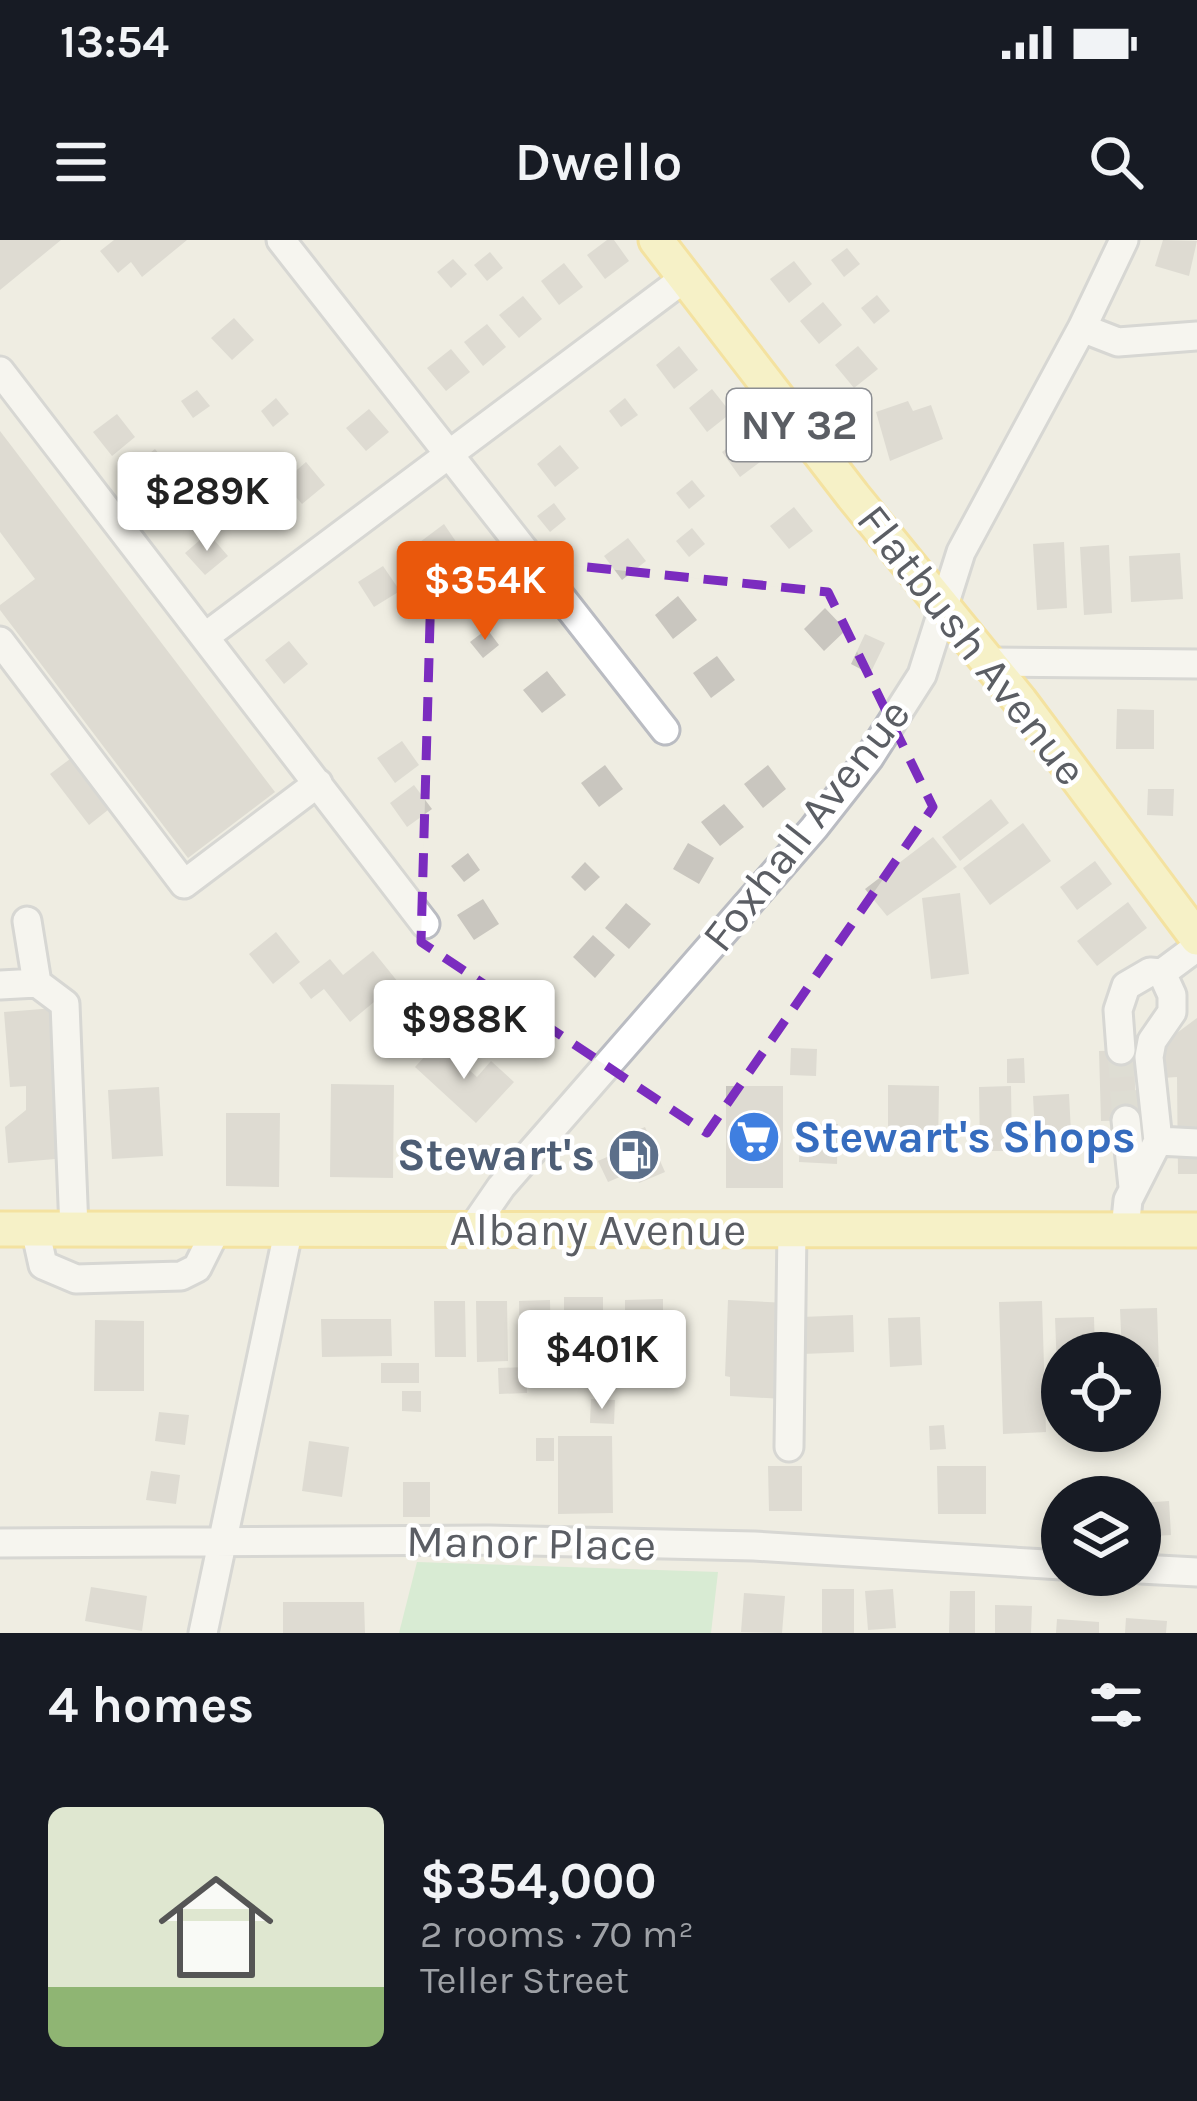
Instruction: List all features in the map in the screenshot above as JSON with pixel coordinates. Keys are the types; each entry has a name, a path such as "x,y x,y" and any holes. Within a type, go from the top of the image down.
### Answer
{"main road":[{"name":"Flatbush Avenue","path":"656,240 988,662 1197,942"},
{"name":"Albany Avenue","path":"0,1229 1197,1230"}],"street":[{"path":"281,240 665,730"},
{"name":"Foxhall Avenue","path":"470,1232 501,1187 814,828 869,758 922,675 961,552 1124,240"},
{"path":"206,635 686,277"},
{"path":"1082,328 1118,342 1197,336"},
{"path":"0,371 425,924"},
{"path":"0,641 184,884 318,783"},
{"path":"988,662 1197,664"},
{"path":"27,921 38,983 64,1004 74,1229"},
{"path":"1162,974 1197,942"},
{"path":"1121,1050 1118,1010 1126,986 1150,972 1162,974"},
{"path":"1133,1188 1159,1142 1151,1041 1172,1012 1172,994 1162,974"},
{"path":"0,985 38,983"},
{"path":"1125,1230 1133,1188 1126,1120"},
{"path":"1159,1142 1197,1143"},
{"path":"35,1229 43,1264 76,1280 181,1276 197,1268 217,1228"},
{"path":"203,1633 289,1228"},
{"path":"789,1447 792,1230"},
{"name":"Manor Place","path":"0,1543 489,1540 719,1545 1041,1563"},
{"path":"1161,1570 1197,1572"}],"highlighted area":[{"path":"432,551 828,592 933,807 707,1133 421,942"}],"green space":[{"path":"417,1562 718,1572 711,1633 399,1633"}],"building":[{"path":"0,240 61,240 0,290"},
{"path":"114,240 187,240 142,277 131,262 118,273 100,251"},
{"path":"614,240 629,261 605,279 587,255"},
{"path":"1163,240 1197,241 1189,276 1155,266"},
{"path":"847,248 860,264 844,277 831,260"},
{"path":"490,252 503,268 487,281 474,265"},
{"path":"453,259 467,274 451,288 437,272"},
{"path":"794,261 812,284 789,303 770,279"},
{"path":"564,263 583,287 559,305 541,281"},
{"path":"877,295 890,311 874,324 861,308"},
{"path":"523,296 542,319 519,338 499,315"},
{"path":"823,302 842,325 819,344 800,321"},
{"path":"234,318 254,340 232,360 211,338"},
{"path":"487,324 506,347 483,366 464,342"},
{"path":"679,346 698,370 674,389 656,365"},
{"path":"858,346 878,369 854,388 835,365"},
{"path":"451,349 470,372 446,391 427,368"},
{"path":"712,389 731,413 707,432 689,408"},
{"path":"197,390 210,406 193,418 181,401"},
{"path":"276,398 289,414 273,427 261,411"},
{"path":"625,398 638,415 621,427 609,411"},
{"path":"908,401 913,411 931,405 943,439 890,461 876,412"},
{"path":"369,409 389,432 366,451 346,428"},
{"path":"117,414 135,437 112,456 93,432"},
{"path":"0,431 275,792 188,858 0,610 0,605 35,579 0,532"},
{"path":"746,434 764,459 740,477 722,452"},
{"path":"560,445 579,468 555,487 537,464"},
{"path":"155,449 174,472 150,491 131,468"},
{"path":"306,462 325,485 302,504 283,482"},
{"path":"692,480 705,496 689,509 676,493"},
{"path":"170,491 182,508 166,520 154,503"},
{"path":"554,503 566,519 550,532 537,516"},
{"path":"794,507 813,531 789,549 770,526"},
{"path":"444,524 461,549 437,566 420,542"},
{"path":"692,528 705,544 689,557 676,541"},
{"path":"208,533 228,556 205,575 185,553"},
{"path":"628,538 646,561 622,580 604,556"},
{"path":"1064,542 1067,608 1037,610 1033,544"},
{"path":"1109,545 1112,613 1084,615 1080,547"},
{"path":"1180,553 1183,599 1131,602 1129,556"},
{"path":"383,566 400,591 374,607 358,582"},
{"path":"678,596 697,620 673,639 655,615"},
{"path":"825,608 846,630 824,651 804,629"},
{"path":"487,629 499,645 483,658 470,642"},
{"path":"865,634 885,643 870,674 851,664"},
{"path":"289,641 308,664 284,684 265,660"},
{"path":"717,656 735,680 711,698 693,673"},
{"path":"547,671 566,695 542,713 523,690"},
{"path":"1117,709 1154,710 1154,749 1116,749"},
{"path":"402,741 419,765 395,783 377,758"},
{"path":"74,756 113,806 89,825 50,774"},
{"path":"605,765 623,789 599,807 581,783"},
{"path":"768,765 786,789 763,808 744,784"},
{"path":"414,785 432,809 407,827 390,803"},
{"path":"1148,789 1174,789 1173,816 1147,815"},
{"path":"991,799 1009,823 960,861 942,837"},
{"path":"724,804 744,827 720,846 701,822"},
{"path":"1023,823 1051,861 990,905 963,868"},
{"path":"933,837 957,867 887,916 865,889"},
{"path":"688,843 714,858 699,884 673,869"},
{"path":"468,853 480,870 464,882 451,866"},
{"path":"1095,861 1112,884 1077,910 1060,887"},
{"path":"585,862 600,877 585,891 571,877"},
{"path":"960,893 969,974 931,979 922,898"},
{"path":"483,899 499,924 474,940 457,915"},
{"path":"1128,902 1147,928 1097,966 1077,941"},
{"path":"626,903 651,924 629,949 605,928"},
{"path":"276,932 300,962 273,984 249,954"},
{"path":"593,935 615,955 595,978 573,957"},
{"path":"373,951 398,982 350,1022 324,989 311,999 299,983 330,959 343,975"},
{"path":"55,1008 67,1158 8,1163 5,1127 26,1110 26,1086 10,1087 4,1012"},
{"path":"1197,1018 1197,1174 1178,1174 1177,1077 1162,1078 1162,1044"},
{"path":"438,1042 477,1077 491,1061 514,1082 476,1123 415,1067"},
{"path":"791,1048 817,1049 816,1076 790,1075"},
{"path":"1134,1050 1136,1120 1101,1121 1099,1051"},
{"path":"1024,1058 1025,1083 1007,1083 1007,1059"},
{"path":"331,1084 394,1085 393,1178 330,1177"},
{"path":"888,1085 939,1086 938,1150 888,1150"},
{"name":"Stewart's Shops","path":"726,1086 783,1086 783,1188 726,1188"},
{"path":"1011,1086 1012,1151 980,1151 979,1087"},
{"path":"159,1087 163,1156 112,1159 108,1090"},
{"path":"1069,1094 1072,1152 1036,1153 1033,1096"},
{"path":"226,1113 280,1113 279,1187 226,1186"},
{"path":"800,1123 838,1124 837,1164 799,1162"},
{"name":"Stewart's","path":"645,1127 665,1172 639,1183 634,1171 608,1182 598,1161 625,1149 619,1138"},
{"path":"564,1297 603,1297 603,1353 564,1353"},
{"path":"663,1299 663,1358 625,1358 625,1300"},
{"path":"550,1300 551,1355 520,1356 519,1301"},
{"path":"728,1300 788,1303 784,1399 730,1396 730,1377 725,1376"},
{"path":"434,1301 465,1301 466,1357 435,1357"},
{"path":"476,1301 507,1301 508,1361 477,1362"},
{"path":"1042,1301 1041,1432 1003,1434 999,1302"},
{"path":"1157,1308 1158,1332 1121,1332 1120,1309"},
{"path":"853,1315 854,1352 802,1354 801,1317"},
{"path":"920,1317 922,1365 890,1367 888,1318"},
{"path":"1094,1317 1094,1332 1056,1332 1055,1318"},
{"path":"321,1319 391,1319 392,1356 322,1357"},
{"path":"95,1320 144,1321 144,1391 94,1391"},
{"path":"381,1363 419,1363 419,1383 381,1383"},
{"path":"526,1367 527,1393 499,1394 498,1368"},
{"path":"402,1391 421,1391 421,1412 402,1411"},
{"path":"591,1399 615,1400 614,1424 590,1423"},
{"path":"159,1412 189,1415 185,1445 155,1441"},
{"path":"944,1425 946,1449 930,1450 929,1426"},
{"path":"558,1436 612,1436 613,1513 558,1514"},
{"path":"536,1438 554,1438 554,1461 536,1461"},
{"path":"309,1441 349,1447 342,1497 302,1491"},
{"path":"768,1466 802,1466 802,1511 769,1511"},
{"path":"937,1466 986,1466 986,1514 938,1514"},
{"path":"151,1471 180,1475 176,1504 146,1500"},
{"path":"403,1482 430,1482 430,1517 403,1517"},
{"path":"1169,1501 1171,1535 1161,1536 1161,1502"},
{"path":"91,1587 147,1596 142,1631 85,1621"},
{"path":"822,1589 854,1589 854,1633 822,1633"},
{"path":"893,1589 896,1628 868,1630 865,1591"},
{"path":"950,1591 975,1591 975,1633 949,1633"},
{"path":"744,1593 785,1596 782,1633 741,1632"},
{"path":"283,1602 364,1602 365,1633 283,1633"},
{"path":"995,1605 1032,1606 1031,1633 995,1633"},
{"path":"1126,1618 1167,1621 1166,1633 1125,1633"},
{"path":"1057,1619 1099,1622 1099,1633 1056,1633"}],"tunnel":[{"path":"1121,1050 1126,1120"}],"place":[{"name":"Stewart's Shops","path":"754,1137"},
{"name":"Stewart's","path":"634,1155"}]}
